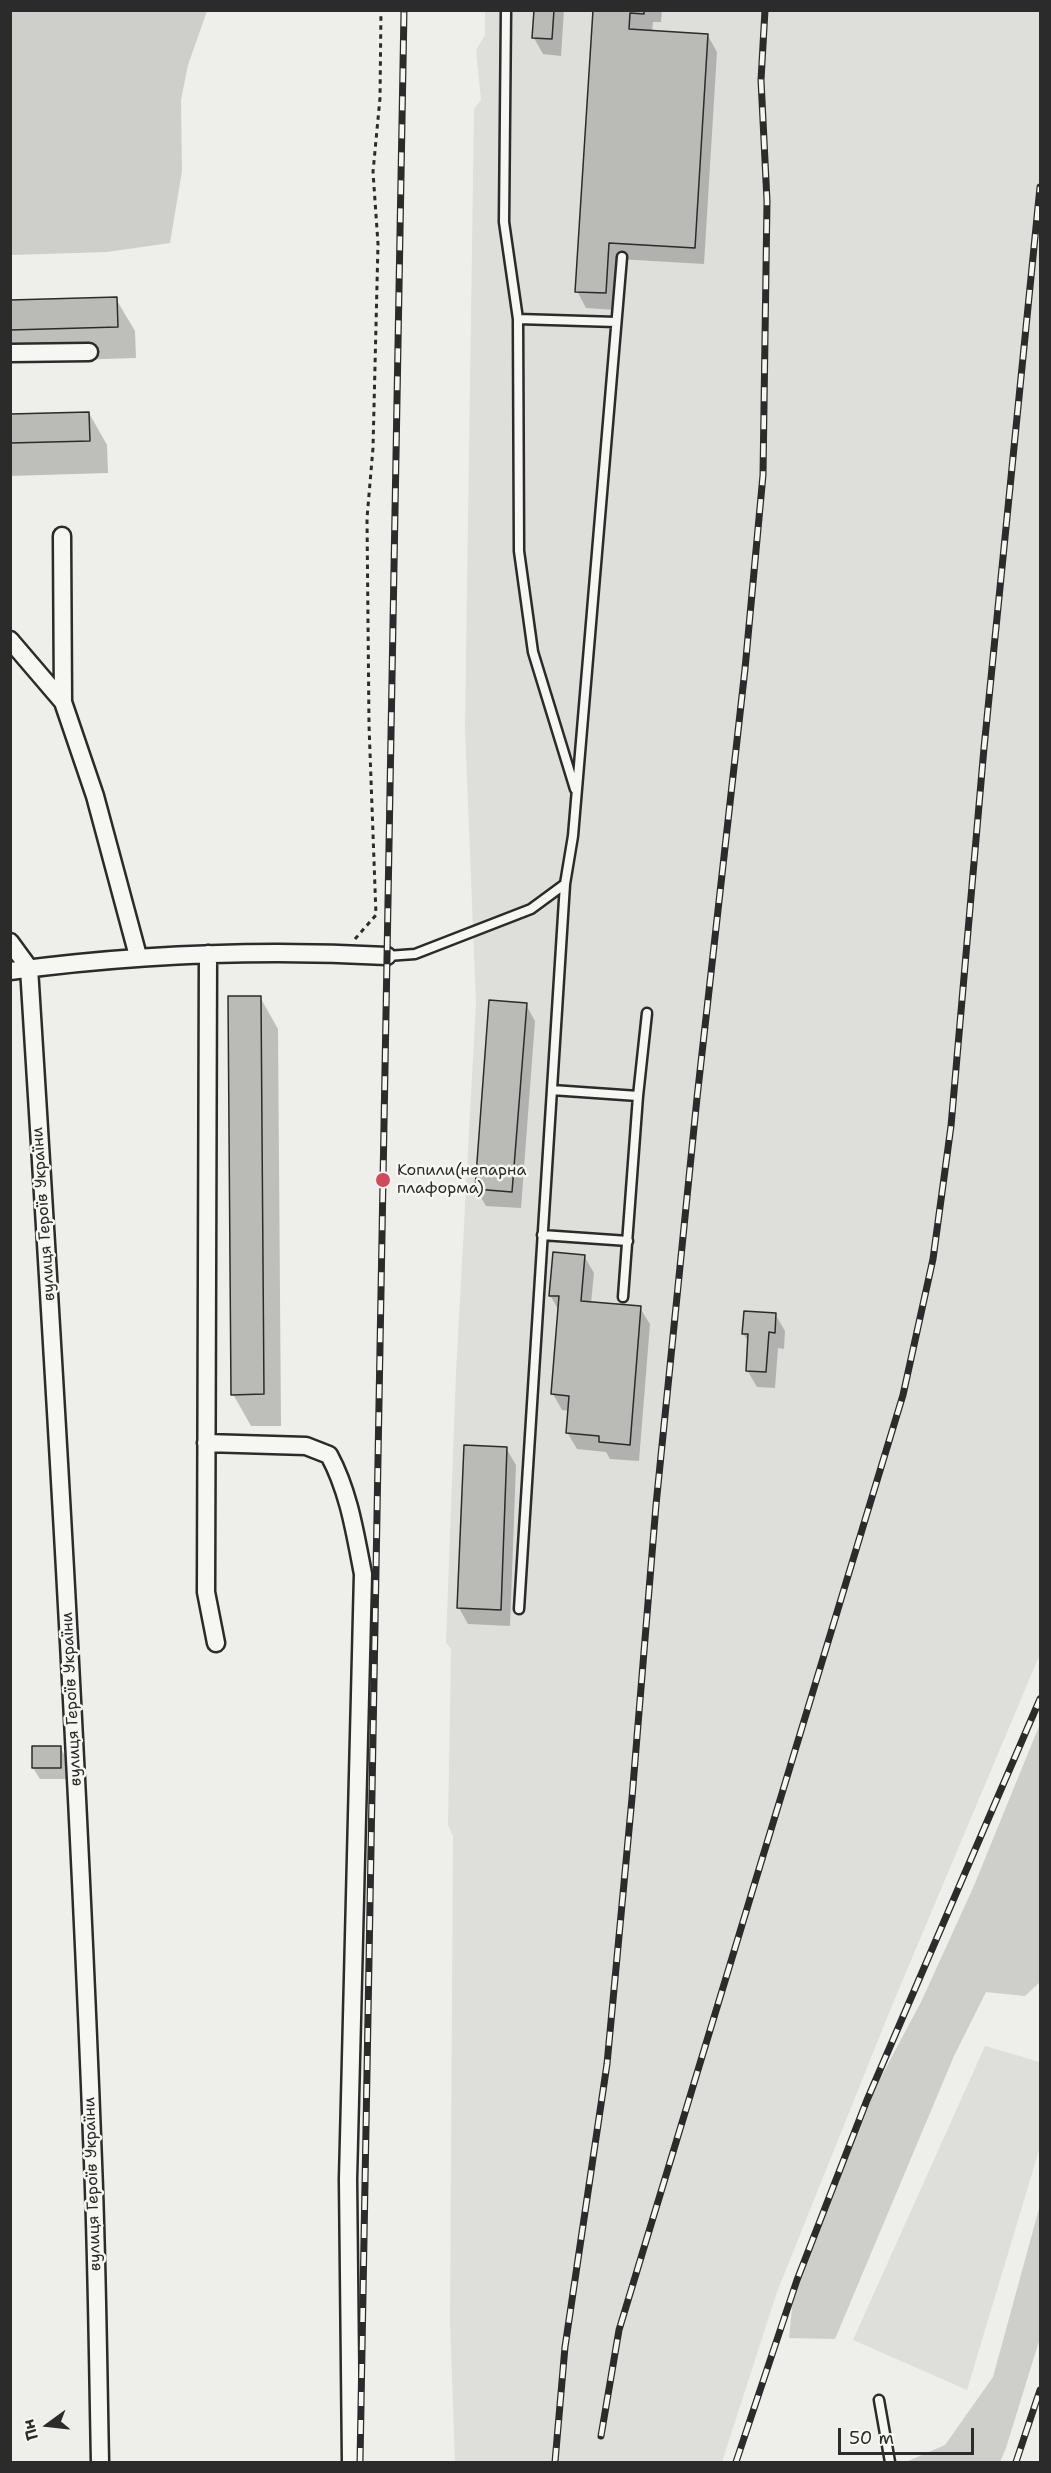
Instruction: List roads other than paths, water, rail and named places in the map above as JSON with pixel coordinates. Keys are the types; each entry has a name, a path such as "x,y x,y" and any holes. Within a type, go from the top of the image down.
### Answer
{"street":[{"path":"10,353 89,352"},
{"path":"62,536 63,702 95,796 138,956"},
{"path":"10,640 63,702"},
{"path":"10,942 29,968"},
{"path":"208,954 206,1592 216,1642"},
{"path":"10,971 138,956 341,954 387,957"},
{"name":"вулиця Героїв України","path":"29,968 77,1780 94,2166 100,2463"},
{"path":"206,1443 306,1446 329,1455 337,1470 352,1516 363,1574 348,2179 351,2463"}],"lane":[{"path":"506,10 504,222 518,320 519,550 533,652 576,795"},
{"path":"519,1609 565,884 573,836 622,257"},
{"path":"518,320 616,322"},
{"path":"387,957 415,954 531,909 565,884"},
{"path":"624,1297 638,1096 647,1013"},
{"path":"552,1090 638,1096"},
{"path":"543,1235 628,1241"},
{"path":"879,2400 890,2463"}],"railway":[{"path":"360,2462 404,10"},
{"path":"555,2462 565,2347 607,2064 656,1505 697,1098 745,669 763,475 767,201 761,80 765,10"},
{"path":"601,2436 619,2330 903,1395 933,1259 951,1126 984,748 1040,187"},
{"path":"736,2462 797,2280 867,2100 1040,1699"},
{"path":"1016,2462 1040,2390"}],"place":[{"name":"Копили(непарна плаформа)","path":"383,1180"}]}
